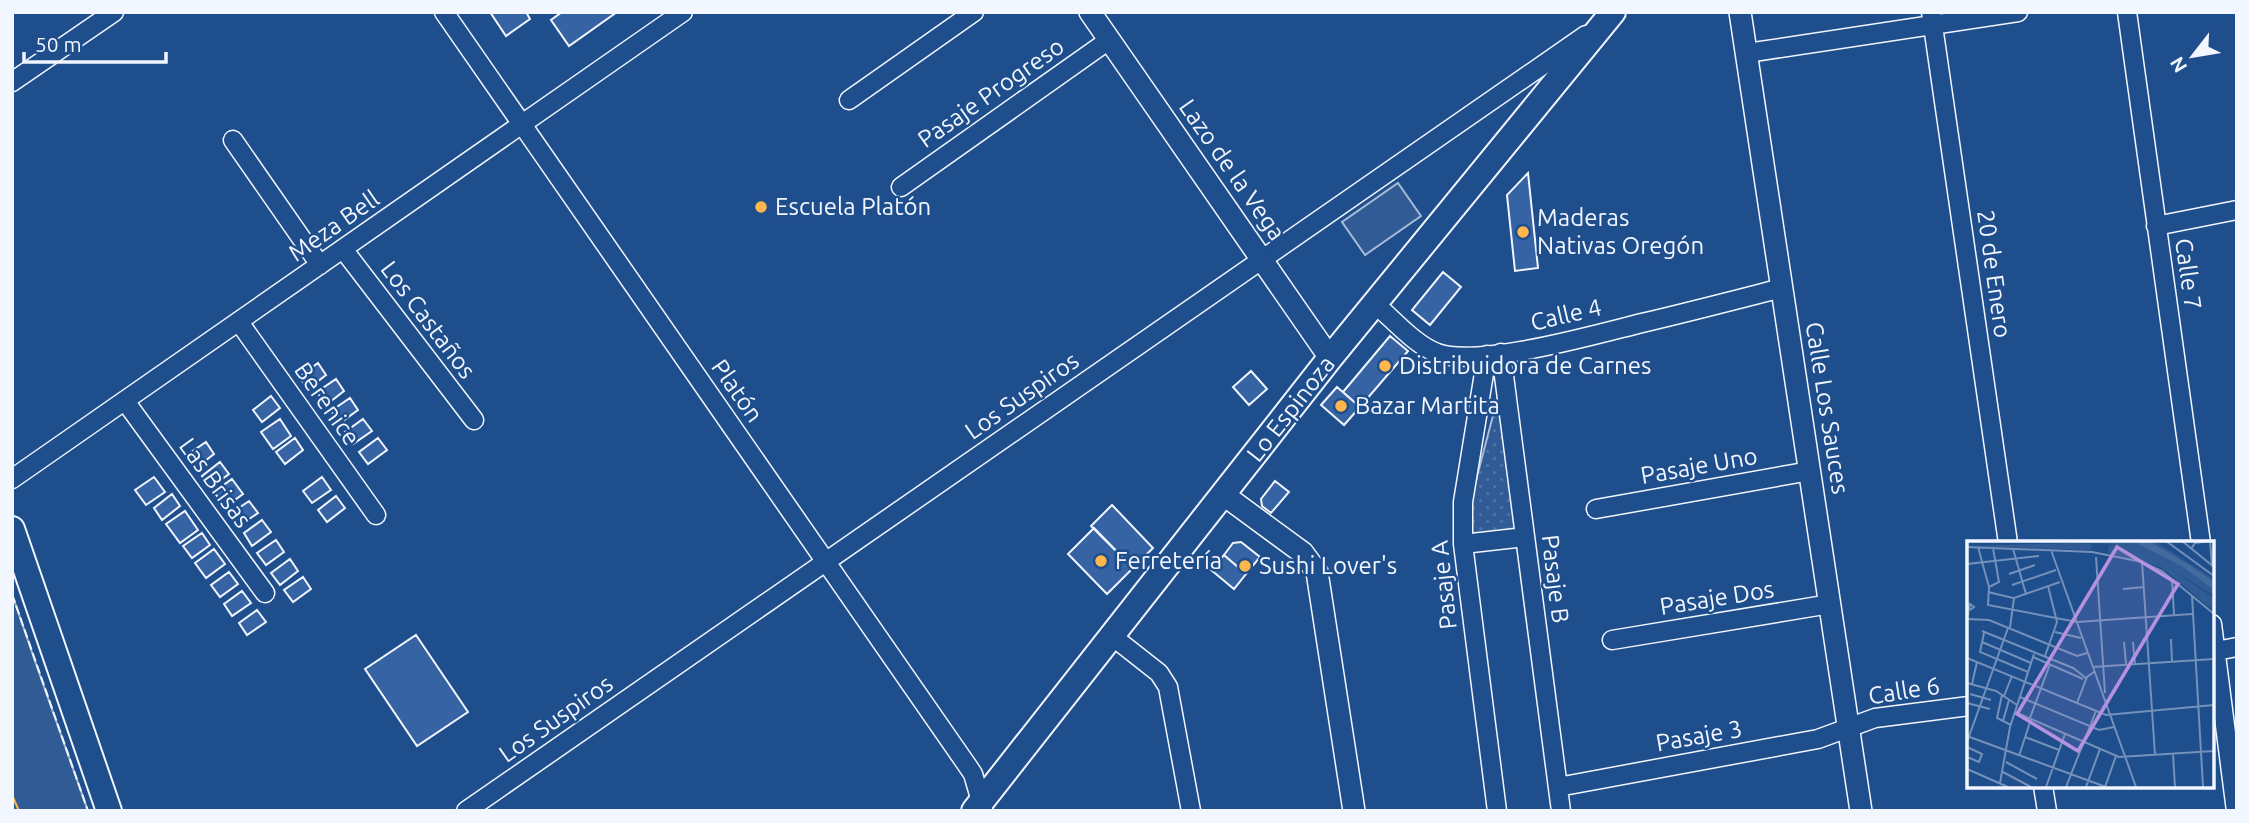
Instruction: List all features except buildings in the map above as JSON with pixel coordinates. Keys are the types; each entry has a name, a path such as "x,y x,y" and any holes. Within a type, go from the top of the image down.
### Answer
{"main road":[{"name":"Lo Espinoza","path":"979,808 1330,358 1609,17"},
{"path":"12,529 109,811"}],"street":[{"path":"12,82 114,12"},
{"name":"Platón","path":"444,12 973,774 979,808"},
{"name":"Meza Bell","path":"12,479 683,12"},
{"path":"849,100 974,12"},
{"name":"Lazo de la Vega","path":"1090,12 1330,358"},
{"name":"Calle Los Sauces","path":"1740,12 1861,811"},
{"path":"1746,53 1932,19 2018,12"},
{"name":"Calle 7","path":"2127,12 2201,541"},
{"name":"Los Suspiros","path":"466,811 1609,17"},
{"name":"20 de Enero","path":"1932,19 2008,541"},
{"name":"Pasaje Progreso","path":"901,187 1109,40"},
{"path":"233,139 320,265"},
{"path":"2156,226 2237,210"},
{"name":"Los Castaños","path":"343,249 474,420"},
{"name":"Calle 4","path":"1375,304 1417,341 1438,353 1451,356 1494,354 1578,339 1782,288"},
{"name":"Berenice","path":"239,322 376,515"},
{"name":"Pasaje B","path":"1494,354 1525,537 1561,811"},
{"name":"Pasaje A","path":"1494,354 1463,502 1463,544 1497,811"},
{"name":"Las Brisas","path":"125,401 265,593"},
{"name":"Pasaje Uno","path":"1596,509 1810,471"},
{"path":"1224,495 1303,553 1317,572 1354,811"},
{"path":"1463,544 1525,537"},
{"name":"Pasaje Dos","path":"1612,640 1830,604"},
{"path":"1112,636 1159,673 1168,687 1191,811"},
{"path":"2236,811 2215,662 2237,647"},
{"name":"Calle 6","path":"1849,728 1875,718 1967,706"},
{"name":"Pasaje 3","path":"1558,787 1818,738 1849,728"},
{"path":"2043,788 2046,811"}],"shaded area":[{"path":"1398,183 1421,216 1365,255 1342,222"},
{"path":"1501,385 1518,530 1471,535 1469,507"},
{"path":"12,594 36,664 88,811 12,811"}],"fence":[{"path":"12,594 88,811"}],"power":[{"path":"12,795 19,811"}],"place":[{"name":"Escuela Platón","path":"761,207"},
{"name":"Maderas Nativas Oregón","path":"1523,232"},
{"name":"Distribuidora de Carnes","path":"1385,366"},
{"name":"Bazar Martita","path":"1341,406"},
{"name":"Ferretería","path":"1101,561"},
{"name":"Sushi Lover's","path":"1245,566"}]}
